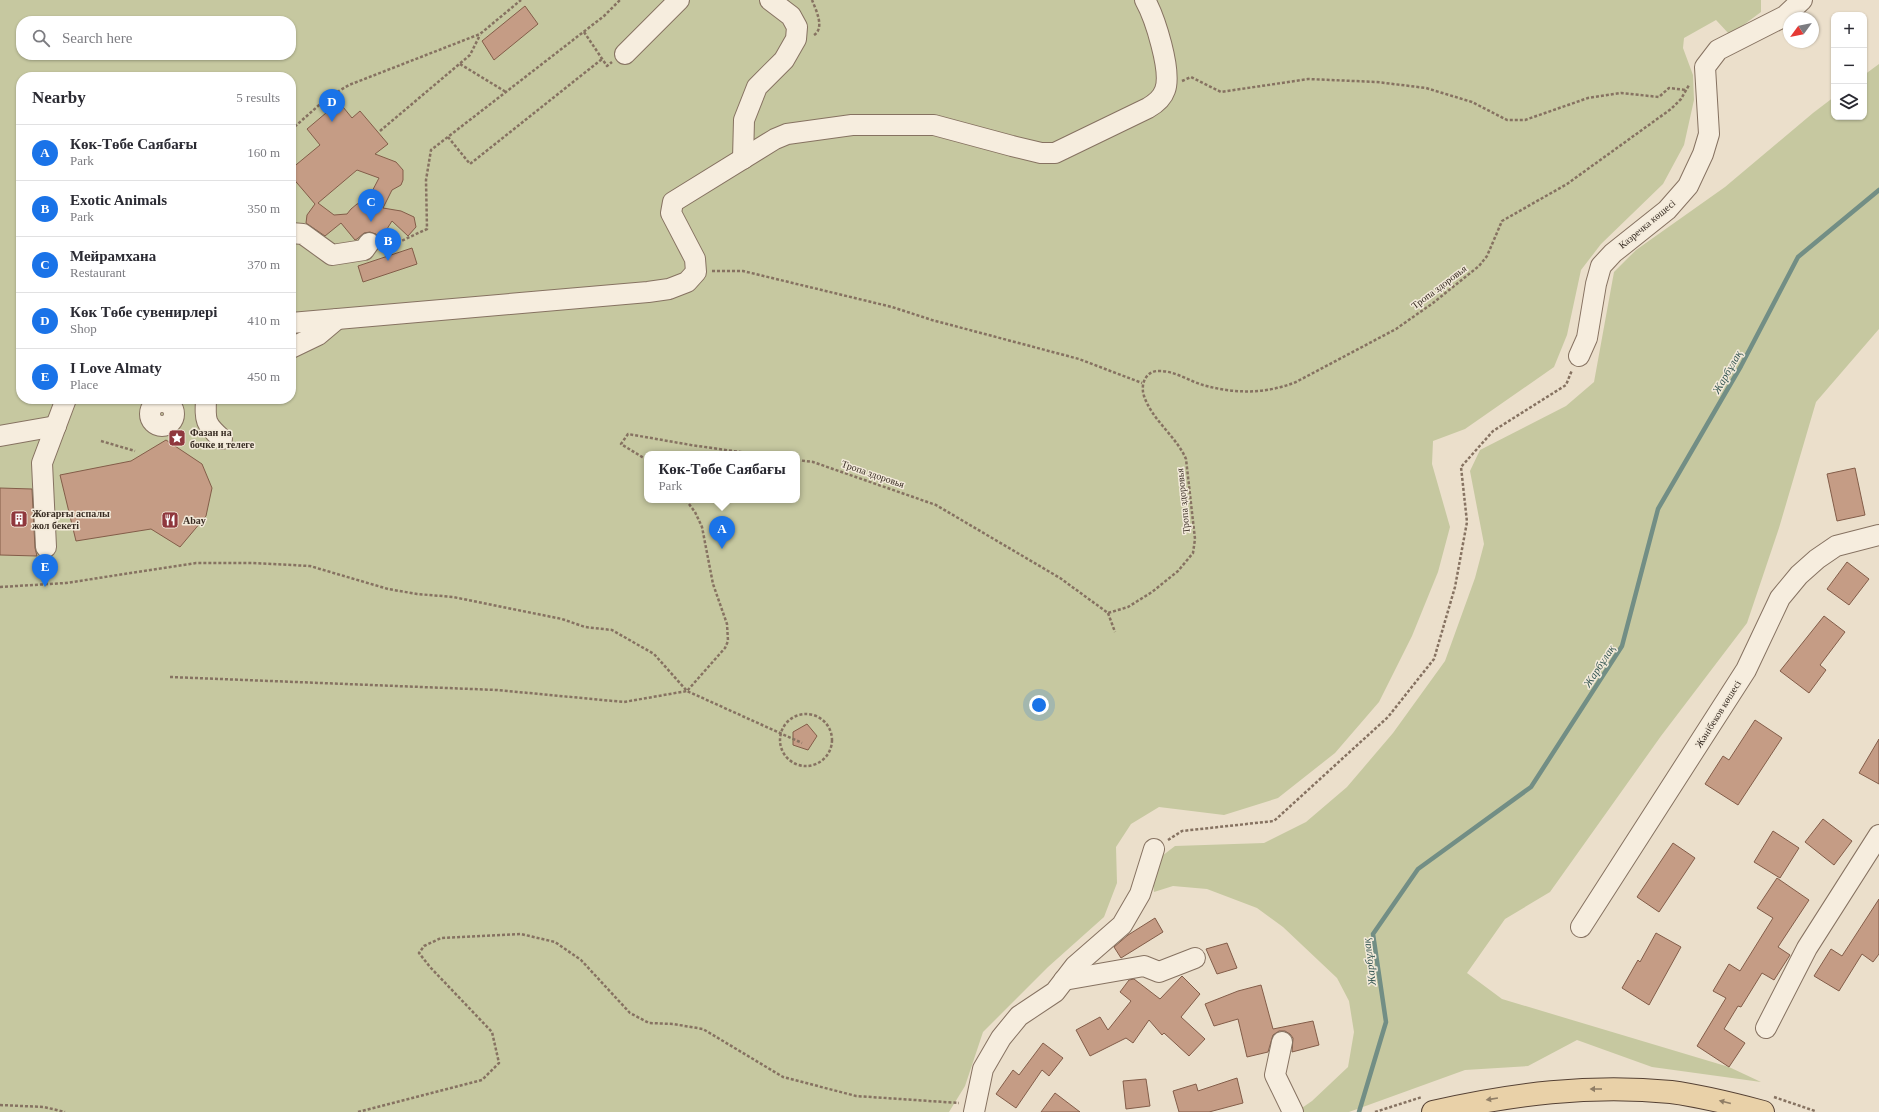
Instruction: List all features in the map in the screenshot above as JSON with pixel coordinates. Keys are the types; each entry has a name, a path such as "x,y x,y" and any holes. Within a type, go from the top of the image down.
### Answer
{"main road":[{"path":"1433,1112 1480,1101 1530,1093 1577,1089 1634,1089 1711,1099 1763,1112"}],"street":[{"path":"625,54 679,0"},
{"path":"743,159 744,120 757,87 784,60 796,39 797,27 791,16 770,0"},
{"path":"296,323 669,289 687,282 696,272 695,259 671,213 674,202 775,139 787,134 852,125 934,125 1019,148 1041,153 1055,153 1157,103 1165,90 1167,72 1159,36 1150,9 1145,0"},
{"path":"1705,67 1718,50 1784,16 1802,0"},
{"name":"Казречка көшесі","path":"1579,356 1587,338 1596,284 1602,266 1612,253 1667,210 1688,186 1703,154 1709,134 1705,67"},
{"path":"296,233 303,234 332,255 367,247"},
{"path":"296,346 318,335 338,319"},
{"path":"46,547 42,462 64,404"},
{"path":"206,404 205,417 208,427 222,439"},
{"path":"0,436 56,426"},
{"name":"Жәнібеков көшесі","path":"1581,927 1746,670 1780,598 1799,575 1817,559 1836,546 1879,535"},
{"path":"1766,1028 1807,948 1879,835"},
{"path":"975,1108 983,1069 1001,1038 1019,1016 1055,992 1075,966 1122,925 1140,894 1154,849"},
{"path":"1064,980 1144,966 1159,972 1195,958"},
{"path":"1282,1042 1274,1075 1293,1112"}],"path":[{"path":"296,126 327,98 349,85 480,34 521,0"},
{"path":"367,247 386,249 427,229 426,180 431,150 584,32 604,16 620,0"},
{"path":"584,32 606,66 625,54"},
{"path":"380,131 470,56 480,34"},
{"path":"448,137 470,164 602,59"},
{"path":"460,64 506,92"},
{"name":"Тропа здоровья","path":"800,460 813,462 936,505 1060,578 1108,613 1128,607 1152,592 1178,571 1193,553 1195,539 1186,459 1181,448 1152,411 1144,397 1142,383 1151,372 1159,370 1204,385 1241,392 1255,392 1282,388 1396,329 1433,303 1479,266 1487,256 1502,222 1566,184 1671,109 1681,99 1698,73 1705,67"},
{"path":"1165,90 1191,77 1221,92 1308,79 1377,82 1426,88 1472,102 1507,120 1525,120 1588,98 1621,93 1659,97 1670,88 1686,90"},
{"path":"696,272 743,271 892,306 932,320 1079,359 1142,383"},
{"path":"1154,849 1182,831 1274,821 1388,717 1434,659 1451,601 1467,522 1461,467 1493,431 1566,385 1579,356"},
{"path":"644,458 621,444 628,434 733,451"},
{"path":"101,441 135,451"},
{"path":"170,677 497,690 624,702 688,691 725,648 728,641 727,624 713,584 702,527 695,512 688,503"},
{"path":"0,587 66,582 196,563 252,563 310,566 388,589 418,594 453,596 562,619 585,627 612,630 654,654 688,691 802,743"},
{"path":"1108,613 1115,632"},
{"path":"807,713 815,715 823,720 829,727 832,735 832,744 829,753 822,760 814,765 805,766 796,764 788,759 782,752 780,733 784,725 790,719 807,713"},
{"path":"358,1112 482,1080 499,1063 492,1032 430,967 419,953 424,946 441,938 521,934 555,942 581,960 630,1013 649,1022 703,1029 783,1077 856,1096 975,1108"},
{"path":"0,1106 44,1107 65,1112"}],"green space":[{"path":"0,0 1761,0 1761,12 1730,35 1716,20 1684,38 1683,48 1693,75 1694,100 1684,145 1663,184 1601,244 1581,270 1567,335 1554,367 1465,429 1433,441 1432,464 1450,527 1438,572 1412,636 1379,702 1335,753 1278,798 1224,815 1159,807 1131,824 1116,847 1117,883 1104,917 1048,967 983,1032 965,1086 949,1112 0,1112"},
{"path":"1879,64 1879,329 1816,402 1779,528 1747,623 1661,736 1550,892 1505,919 1467,973 1502,999 1729,1067 1761,1082 1652,1067 1577,1040 1528,1066 1465,1070 1349,1112 1296,1112 1312,1101 1348,1067 1354,1032 1349,1001 1337,978 1283,927 1257,908 1207,889 1173,886 1154,892 1152,873 1158,859 1175,846 1264,843 1306,822 1347,787 1393,733 1445,661 1475,578 1484,544 1470,471 1480,450 1566,406 1594,382 1614,272 1636,250 1725,187 1831,99 1831,120 1867,120 1867,73"}],"building":[{"path":"525,6 538,24 494,60 482,41"},
{"path":"339,102 352,118 360,111 388,144 375,154 396,162 403,170 403,180 401,185 392,190 383,208 401,211 414,217 416,227 408,236 392,221 380,240 376,234 370,232 364,233 355,240 341,223 325,236 306,223 307,215 315,204 296,182 296,165 320,145 307,129","holes":["357,170 379,178 367,201 357,204 347,214 334,215 318,203"]},
{"path":"412,248 417,264 363,282 358,266"},
{"path":"166,440 202,464 212,488 206,516 180,547 151,529 76,541 60,475 131,461"},
{"path":"1855,468 1865,515 1837,521 1827,474"},
{"name":"Жоғарғы аспалы жол бекеті","path":"0,488 32,489 35,548 37,556 0,555"},
{"path":"1847,562 1869,579 1849,605 1827,589"},
{"path":"1824,616 1845,632 1820,665 1826,670 1809,693 1780,671"},
{"path":"1755,720 1782,738 1738,805 1705,784 1723,756 1729,760"},
{"path":"807,724 817,736 808,750 793,745 793,732"},
{"path":"1879,739 1879,784 1859,773"},
{"path":"1823,819 1852,841 1834,865 1805,842"},
{"path":"1773,831 1799,848 1780,878 1754,862"},
{"path":"1673,843 1695,858 1659,912 1637,897"},
{"path":"1777,878 1809,900 1778,947 1790,955 1774,980 1762,973 1741,1007 1738,1006 1724,1029 1745,1043 1729,1067 1697,1046 1726,998 1713,991 1729,964 1740,971 1773,918 1757,908"},
{"path":"1879,899 1879,954 1873,962 1862,954 1839,991 1814,976 1831,949 1842,956"},
{"path":"1155,918 1163,932 1121,958 1114,947 1128,935"},
{"path":"1656,933 1681,947 1649,1005 1622,988 1638,960 1640,962"},
{"path":"1227,943 1237,968 1217,974 1206,949"},
{"path":"1182,976 1200,994 1181,1017 1205,1039 1189,1056 1164,1033 1162,1035 1149,1020 1133,1043 1126,1038 1090,1056 1076,1030 1100,1017 1108,1030 1131,1001 1120,992 1129,980 1134,979 1160,999"},
{"path":"1261,985 1273,1029 1313,1021 1319,1045 1292,1052 1293,1038 1285,1031 1279,1031 1273,1035 1268,1052 1247,1057 1238,1019 1214,1026 1205,1004 1238,991"},
{"path":"1043,1043 1063,1058 1049,1076 1042,1070 1016,1108 996,1094 1013,1070 1019,1075"},
{"path":"1237,1078 1243,1103 1209,1112 1179,1112 1173,1091 1196,1084 1198,1091"},
{"path":"1146,1079 1150,1106 1126,1109 1123,1081"},
{"path":"1055,1093 1080,1112 1041,1112"}],"waterway":[{"name":"Жарбұлақ","path":"1359,1112 1386,1022 1373,934 1418,869 1531,787 1622,646 1658,509 1741,366 1798,257 1879,190"}],"place":[{"name":"Көк Төбе сувенирлері","path":"332,122"},
{"name":"Мейрамхана","path":"371,222"},
{"name":"Exotic Animals","path":"388,261"},
{"name":"Фазан на бочке и телеге","path":"177,438"},
{"name":"Жоғарғы аспалы жол бекеті","path":"19,519"},
{"name":"Abay","path":"170,520"},
{"name":"Көк-Төбе Саябағы","path":"722,549"},
{"name":"I Love Almaty","path":"45,587"}]}
